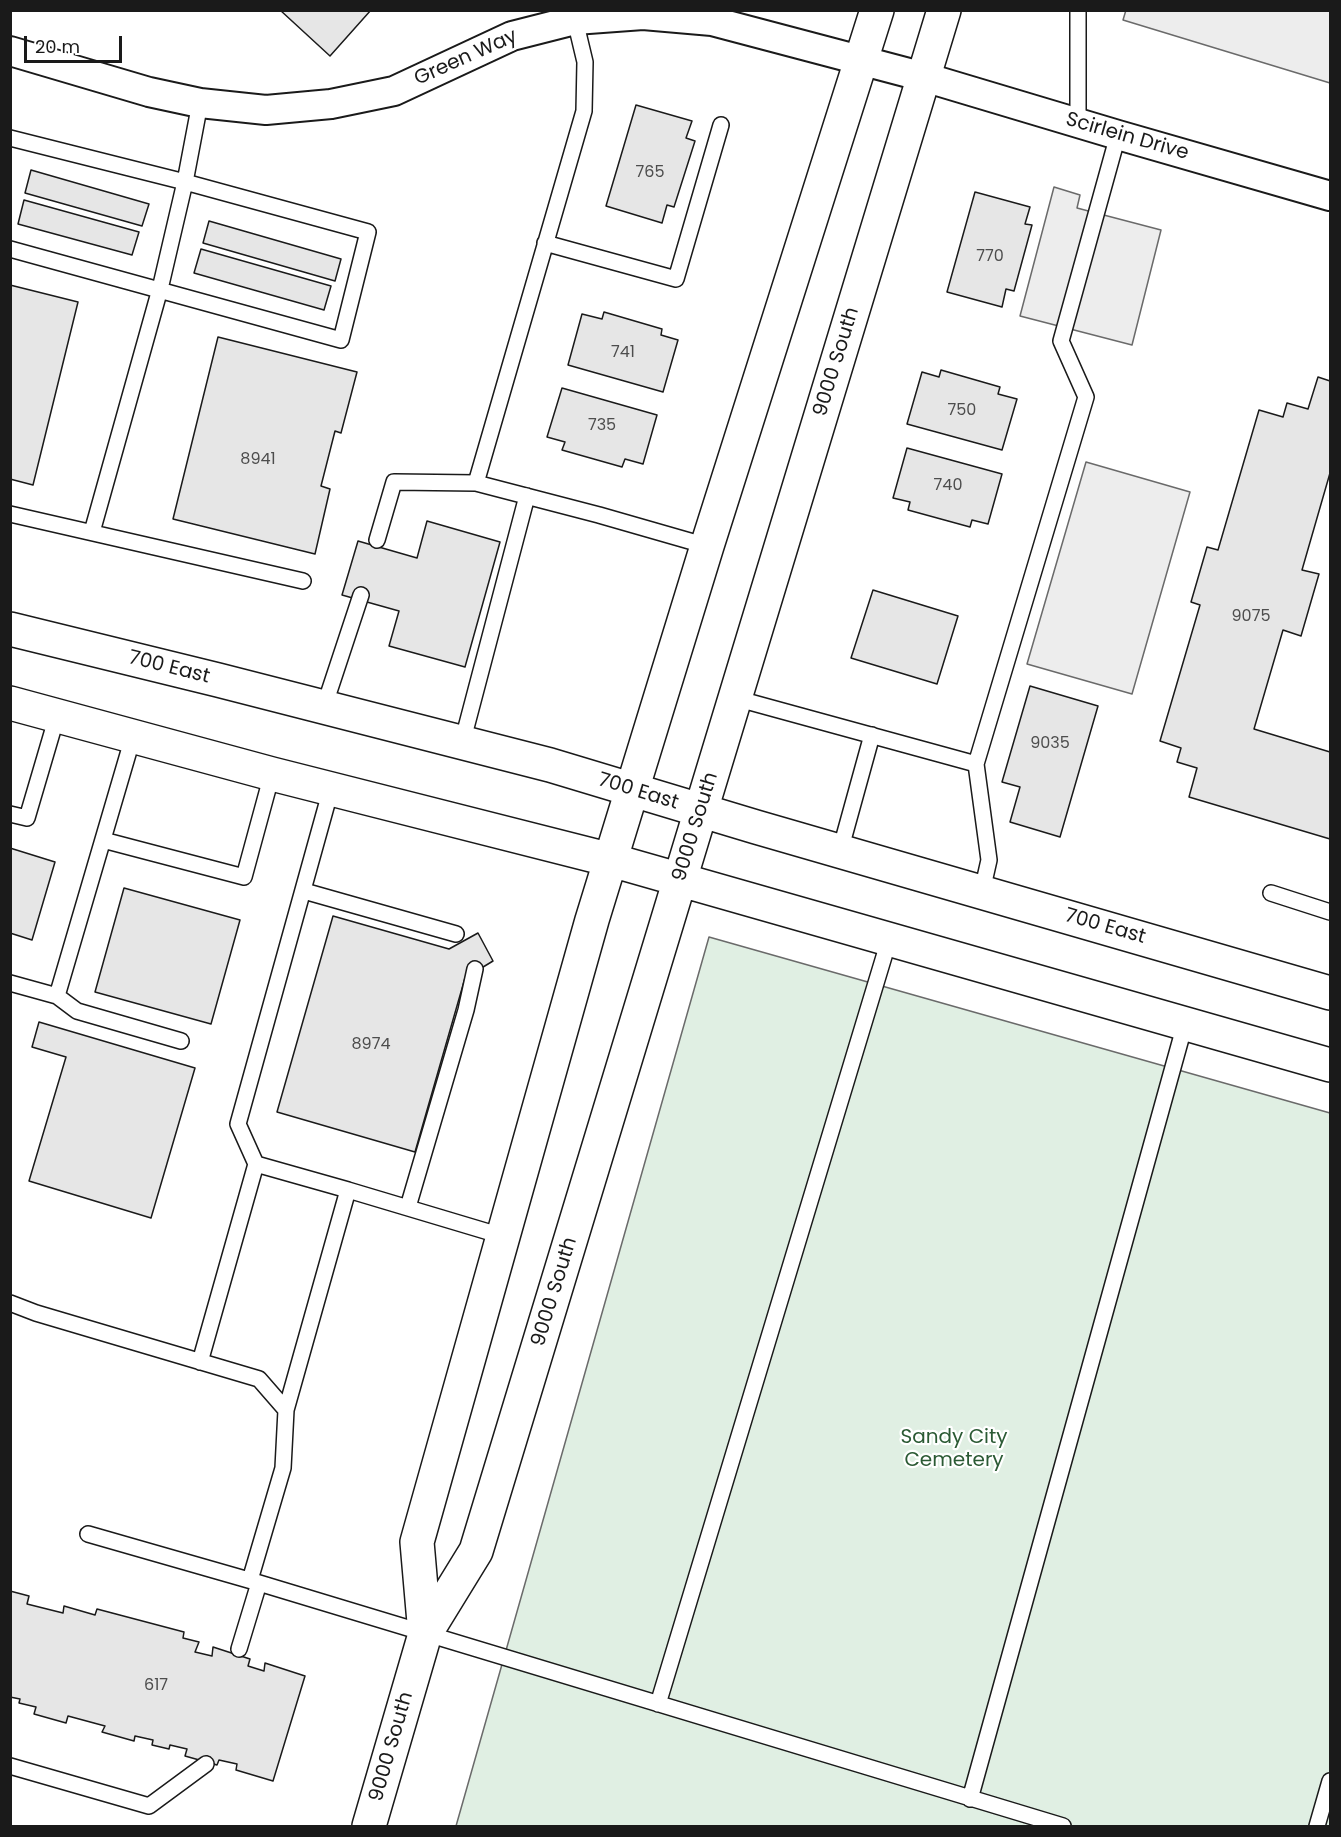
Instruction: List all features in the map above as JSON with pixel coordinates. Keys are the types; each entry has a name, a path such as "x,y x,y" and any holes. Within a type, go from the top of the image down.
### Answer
{"main road":[{"name":"9000 South","path":"425,1634 417,1542 502,1236 592,920 707,546 877,10"},
{"name":"9000 South","path":"369,1827 425,1634 476,1551 944,10"},
{"name":"700 East","path":"10,629 550,765 1330,993"},
{"path":"10,703 272,774 611,860 1330,1065"}],"street":[{"name":"Green Way","path":"10,51 150,92 201,103 266,110 331,104 394,91 512,36 575,15 643,15 712,21 924,77"},
{"name":"Scirlein Drive","path":"924,77 1330,196"}],"lane":[{"path":"1078,10 1078,123"},
{"path":"476,483 584,111 585,62 575,15"},
{"path":"92,532 160,289 201,103"},
{"path":"545,243 676,279 722,125"},
{"path":"982,891 989,860 976,764 1086,397 1061,342 1118,135"},
{"path":"10,138 185,182 368,232 341,340 10,249"},
{"path":"377,540 394,482 476,483 707,546"},
{"path":"462,743 527,496"},
{"path":"10,514 303,581"},
{"path":"324,707 361,595"},
{"path":"735,698 976,764"},
{"path":"10,814 27,818 57,716"},
{"path":"840,851 872,735"},
{"path":"57,996 133,737"},
{"path":"103,840 244,877 272,774"},
{"path":"200,1362 256,1164 238,1124 331,789"},
{"path":"304,891 456,934"},
{"path":"1271,894 1330,912"},
{"path":"658,1704 889,940"},
{"path":"408,1207 466,1010 475,969"},
{"path":"10,983 57,996 77,1011 182,1041"},
{"path":"970,1799 1185,1024"},
{"path":"256,1164 502,1236"},
{"path":"239,1649 283,1468 286,1410 348,1190"},
{"path":"10,1303 36,1313 259,1379 286,1410"},
{"path":"88,1534 255,1581 1063,1827"},
{"path":"10,1766 149,1806 206,1764"},
{"path":"1317,1827 1330,1781"}],"green space":[{"name":"Sandy City Cemetery","path":"709,937 1330,1113 1330,1826 456,1826"}],"shaded area":[{"path":"1126,10 1330,11 1330,83 1123,20"},
{"path":"1054,187 1080,195 1077,208 1161,230 1132,345 1020,316"},
{"path":"1086,462 1190,492 1132,694 1027,664"}],"building":[{"path":"280,10 371,10 330,56"},
{"path":"636,105 692,121 686,138 695,141 674,207 667,205 662,223 606,206"},
{"path":"31,170 149,204 142,226 25,193"},
{"path":"975,192 1030,207 1025,224 1032,225 1014,291 1006,289 1002,307 947,292"},
{"path":"24,200 139,232 132,255 18,224"},
{"path":"209,221 341,259 335,281 203,243"},
{"path":"201,249 331,286 324,310 194,273"},
{"path":"10,285 78,302 33,485 10,479"},
{"path":"604,312 662,329 661,335 678,340 663,392 568,365 582,314 602,319"},
{"path":"218,337 357,372 341,433 335,431 321,486 330,489 315,554 173,519"},
{"path":"941,370 1000,387 998,394 1017,399 1002,450 907,424 922,372 939,377"},
{"path":"1318,377 1330,381 1330,473 1302,570 1319,574 1301,636 1283,630 1254,729 1330,752 1330,839 1189,797 1197,768 1177,762 1181,748 1160,741 1200,605 1191,602 1207,547 1218,550 1259,410 1283,417 1287,403 1308,409"},
{"path":"562,388 657,415 643,464 625,459 622,467 562,450 565,442 547,437"},
{"path":"907,448 1002,474 988,524 972,520 970,527 908,510 910,502 893,498"},
{"path":"427,521 500,542 465,667 389,646 399,611 342,595 358,541 417,558"},
{"path":"873,590 958,616 937,684 851,658"},
{"path":"1030,686 1098,706 1060,837 1010,822 1020,787 1002,782"},
{"path":"10,848 55,862 32,940 10,933"},
{"path":"124,888 240,920 211,1024 95,992"},
{"path":"333,916 449,949 478,933 493,961 465,978 415,1152 277,1112"},
{"path":"39,1022 195,1068 151,1218 29,1181 66,1057 32,1047"},
{"path":"10,1591 29,1596 27,1604 63,1613 64,1606 95,1615 97,1609 184,1632 183,1638 199,1642 195,1652 212,1656 213,1647 250,1659 248,1666 264,1671 265,1663 305,1676 273,1781 236,1770 237,1764 219,1760 217,1765 185,1756 187,1749 170,1745 169,1749 152,1745 153,1740 135,1736 134,1741 102,1732 105,1726 68,1716 66,1723 34,1714 36,1707 19,1703 20,1699 10,1697"}]}
